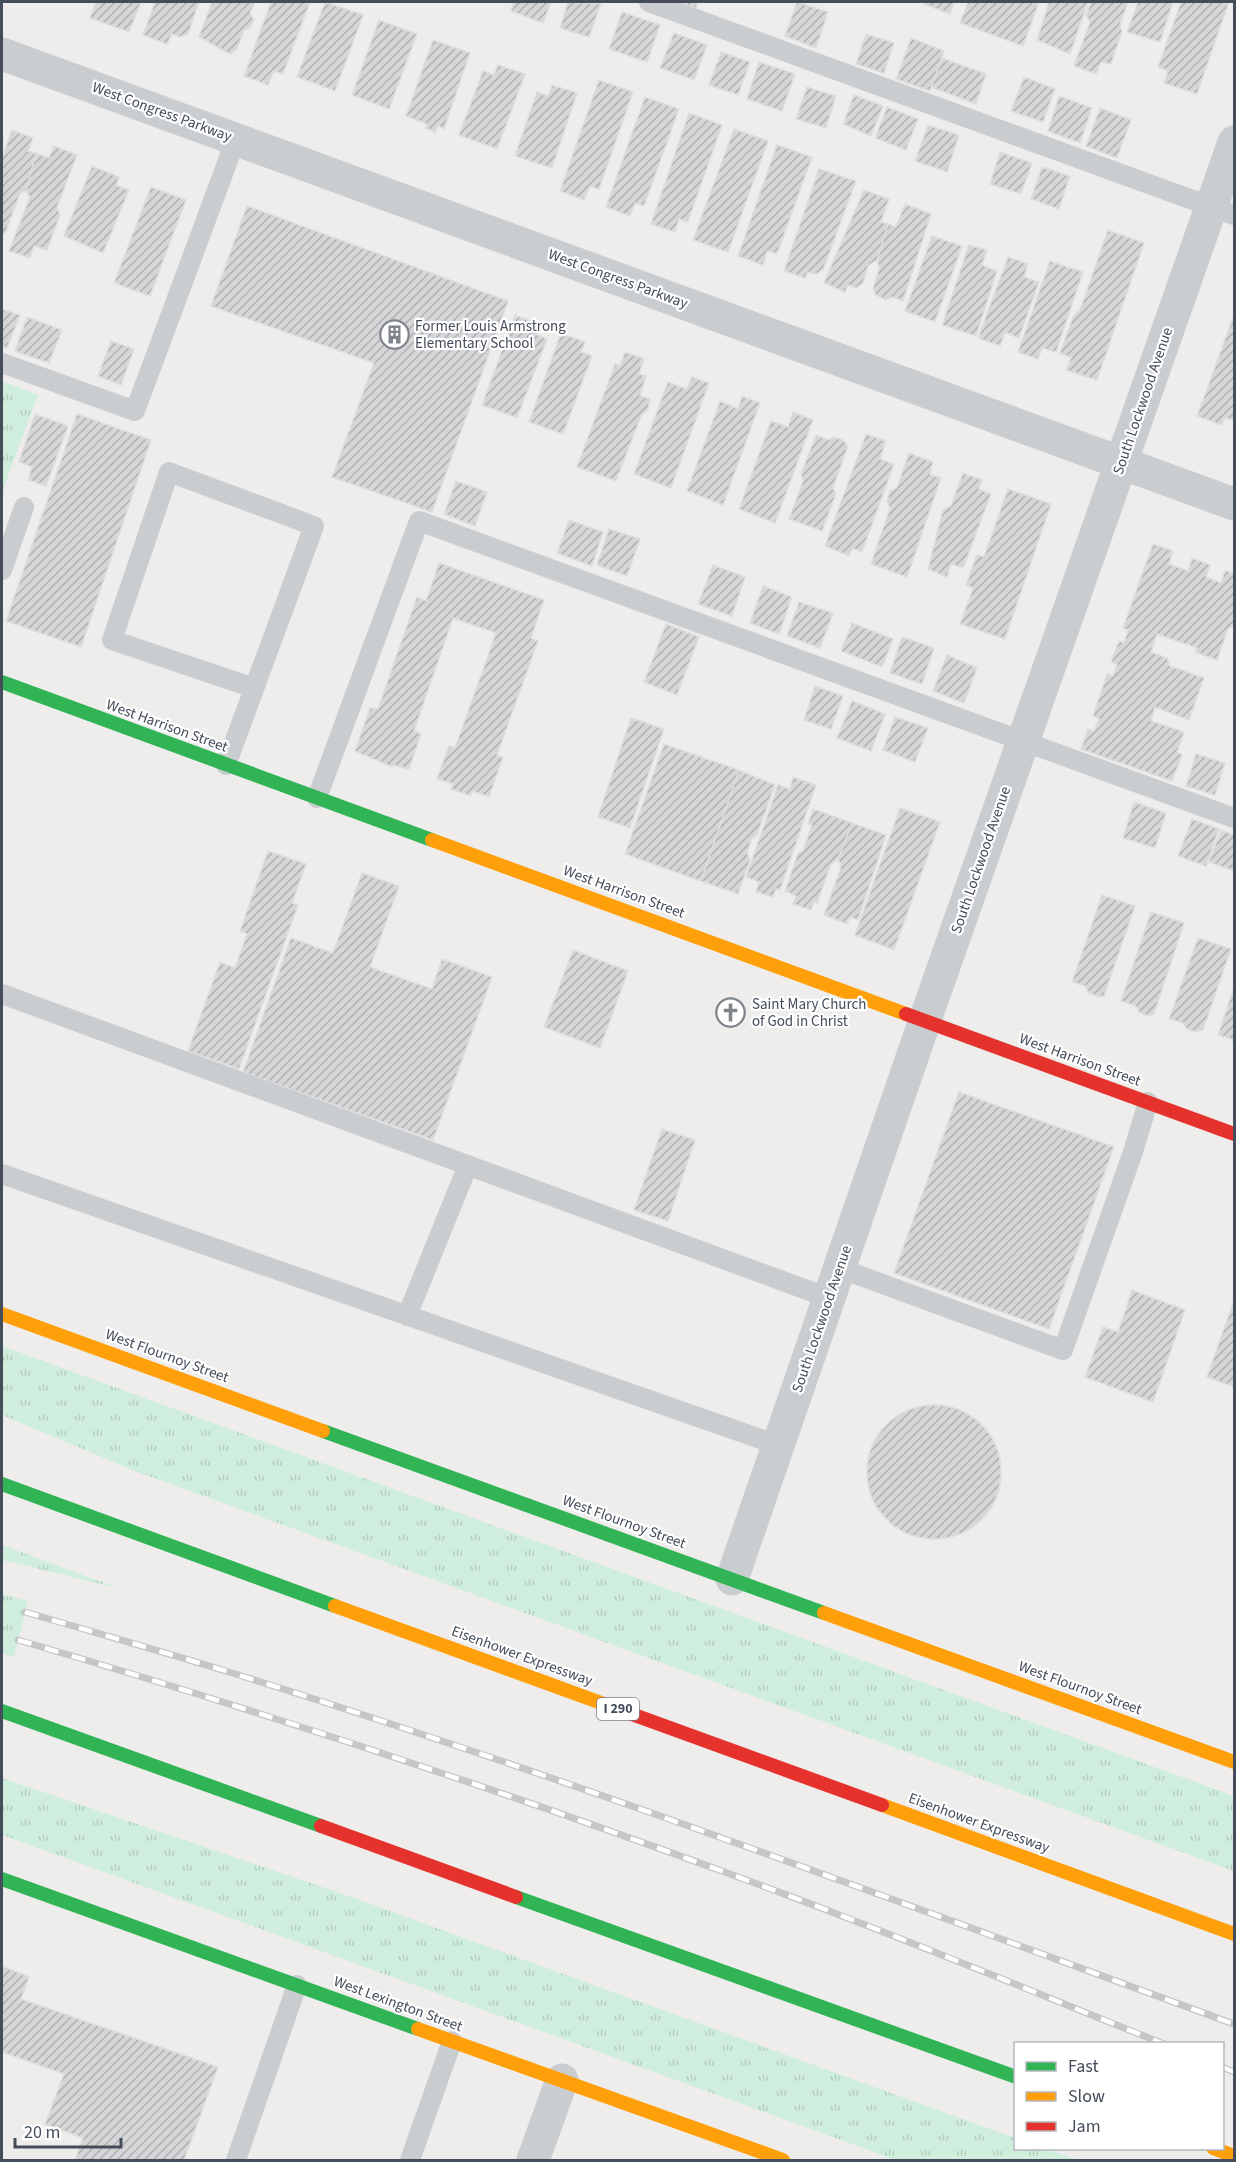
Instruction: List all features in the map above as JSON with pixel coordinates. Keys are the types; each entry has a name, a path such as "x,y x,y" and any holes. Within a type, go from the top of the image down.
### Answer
{"main road":[{"name":"West Harrison Street","path":"2,682 1234,1134"},
{"name":"West Flournoy Street","path":"2,1314 1234,1762"},
{"name":"Eisenhower Expressway","path":"2,1484 1234,1934"},
{"path":"2,1711 1014,2076"},
{"name":"West Lexington Street","path":"2,1879 783,2160"},
{"path":"1218,2150 1234,2156"}],"street":[{"name":"West Congress Parkway","path":"2,54 1234,504"},
{"name":"South Lockwood Avenue","path":"732,1579 1121,463 1223,211 1234,142"},
{"path":"533,2160 562,2080"}],"lane":[{"path":"649,2 1223,211"},
{"path":"2,363 135,411 236,139"},
{"path":"226,765 314,526 169,472 112,640 254,688"},
{"path":"2,570 24,507"},
{"path":"317,798 419,521 1234,818"},
{"path":"2,994 468,1165 834,1283 1063,1350 1133,1152 1148,1102"},
{"path":"407,1316 468,1165"},
{"path":"2,1174 778,1445"},
{"path":"236,2160 297,1985"},
{"path":"410,2160 452,2041"}],"green space":[{"path":"2,381 38,395 2,492"},
{"path":"2,1346 1234,1796 1234,1871 132,1470 2,1415"},
{"path":"2,1545 121,1589 2,1560"},
{"path":"2,1594 28,1601 14,1657 2,1653"},
{"path":"2,1778 343,1894 1014,2138 1014,2150 1048,2150 1078,2160 896,2160 2,1835"}],"building":[{"path":"96,2 141,2 129,32 90,18"},
{"path":"155,2 199,2 188,34 179,37 172,34 167,44 143,35"},
{"path":"212,2 255,2 250,13 254,20 250,28 244,30 237,49 230,54 199,37"},
{"path":"271,2 310,2 283,74 274,71 268,85 244,76"},
{"path":"325,2 363,15 335,91 297,77"},
{"path":"514,2 551,2 543,23 511,11"},
{"path":"568,2 601,4 589,37 560,28"},
{"path":"677,2 698,2 696,8"},
{"path":"797,2 828,12 816,48 785,36"},
{"path":"925,2 954,2 950,14 924,4"},
{"path":"968,2 1039,2 1023,46 960,23"},
{"path":"1049,2 1088,2 1070,54 1037,40"},
{"path":"1091,2 1128,2 1120,25 1122,31 1111,64 1101,62 1096,74 1074,66 1090,22 1086,15"},
{"path":"1138,2 1173,2 1160,42 1127,32"},
{"path":"1181,2 1229,2 1197,94 1164,83 1168,71 1158,67"},
{"path":"622,12 660,25 647,62 609,49"},
{"path":"379,20 417,34 389,109 352,95"},
{"path":"674,33 707,45 694,80 660,68"},
{"path":"866,34 894,43 884,73 856,64"},
{"path":"911,38 944,51 930,91 896,79"},
{"path":"433,40 470,53 444,129 438,126 435,132 425,128 427,124 406,116"},
{"path":"721,52 750,62 738,95 709,85"},
{"path":"942,58 986,74 976,104 931,87"},
{"path":"759,62 795,74 782,111 747,99"},
{"path":"498,65 525,74 497,149 459,135 483,71 494,75"},
{"path":"1024,77 1055,89 1043,122 1011,111"},
{"path":"599,80 633,92 599,189 590,186 584,200 560,191"},
{"path":"552,85 577,93 552,168 515,156 537,92 548,96"},
{"path":"807,87 836,96 826,128 796,119"},
{"path":"854,95 883,106 871,136 843,124"},
{"path":"1059,96 1092,108 1080,143 1048,131"},
{"path":"645,97 679,109 644,206 635,203 630,216 606,207"},
{"path":"887,107 918,119 906,150 875,138"},
{"path":"1100,108 1131,120 1117,158 1086,146"},
{"path":"689,113 722,125 688,222 679,219 675,232 651,224"},
{"path":"928,125 959,135 947,172 915,161"},
{"path":"734,129 768,141 728,252 693,240"},
{"path":"12,130 33,138 28,151 36,153 26,191 20,193 5,234 2,233 2,158"},
{"path":"777,145 812,157 777,254 767,251 763,265 738,256"},
{"path":"54,146 77,155 57,207 60,215 47,250 34,246 30,258 9,251 30,197 26,191 36,153 49,158"},
{"path":"1000,152 1032,163 1021,194 990,184"},
{"path":"92,166 119,177 116,185 129,190 103,253 64,236"},
{"path":"1042,167 1070,176 1059,209 1031,199"},
{"path":"819,169 856,181 823,270 816,274 808,272 805,278 784,271"},
{"path":"151,187 186,200 150,296 114,283"},
{"path":"864,190 889,199 881,222 888,224 877,260 868,266 863,283 856,288 848,285 845,292 824,283"},
{"path":"905,204 931,214 903,301 892,297 886,300 876,295 873,289 879,268 877,260 888,224 896,227"},
{"name":"Former Louis Armstrong Elementary School","path":"247,206 508,301 432,512 332,477 374,363 211,306"},
{"path":"1108,230 1144,243 1097,380 1066,370 1071,358 1060,353 1073,317 1080,310"},
{"path":"932,236 962,246 935,322 905,311"},
{"path":"969,245 987,250 982,265 997,271 976,336 942,325"},
{"path":"1008,257 1028,264 1024,277 1039,282 1019,338 1005,332 1000,346 978,338"},
{"path":"1050,261 1083,272 1056,352 1042,348 1038,359 1018,352"},
{"path":"2,309 20,315 7,348 2,346"},
{"path":"515,315 539,324 536,334 547,339 517,418 482,405"},
{"path":"1234,315 1234,420 1224,418 1222,425 1197,416"},
{"path":"27,317 62,330 49,363 15,351"},
{"path":"561,333 585,342 581,352 592,356 563,434 529,422"},
{"path":"111,341 134,349 121,385 98,376"},
{"path":"625,352 644,359 639,374 646,376 640,396 650,399 648,409 641,416 616,481 577,467 615,364 620,366"},
{"path":"692,377 709,383 671,488 634,474 668,382 687,389"},
{"path":"742,396 760,403 723,505 687,491 720,401 738,409"},
{"path":"793,412 813,420 775,523 739,509 771,421 788,427"},
{"path":"35,414 68,426 46,486 28,480 32,467 19,462"},
{"path":"77,414 151,440 81,647 6,621"},
{"path":"866,434 886,441 880,459 894,464 862,552 852,548 849,556 825,546"},
{"path":"816,435 828,440 835,437 843,440 848,446 833,488 836,494 822,531 789,519 803,481 801,474"},
{"path":"909,453 933,462 930,474 941,478 907,577 871,564 890,508 887,501 890,491 897,488"},
{"path":"963,473 982,480 979,489 991,494 963,568 951,564 947,577 928,569 943,510 951,506"},
{"path":"456,481 487,492 475,526 444,514"},
{"path":"1008,489 1051,504 1005,639 960,624 973,588 966,585 977,555 984,557"},
{"path":"569,520 603,532 592,566 557,553"},
{"path":"609,529 640,539 627,576 597,565"},
{"path":"1153,544 1173,551 1169,564 1188,571 1192,558 1210,565 1206,577 1221,583 1225,570 1234,574 1234,625 1228,629 1217,660 1195,652 1197,648 1157,634 1151,652 1167,658 1170,666 1204,678 1189,720 1155,707 1151,721 1184,732 1177,752 1182,755 1172,781 1081,749 1088,729 1094,731 1099,719 1093,716 1107,674 1113,676 1117,664 1111,662 1119,641 1124,643 1128,630 1123,628"},
{"path":"439,563 544,600 531,638 538,641 497,755 503,757 489,797 472,791 471,796 451,789 453,784 437,779 449,746 455,748 496,633 453,618 414,731 421,734 409,769 393,765 392,767 355,751 370,708 378,709 417,597 426,601"},
{"path":"713,565 745,577 732,616 698,604"},
{"path":"763,586 792,597 779,634 750,623"},
{"path":"799,602 833,613 820,648 787,636"},
{"path":"852,623 893,639 882,667 841,651"},
{"path":"666,624 699,637 677,695 644,682"},
{"path":"902,637 934,648 922,684 890,673"},
{"path":"947,655 977,668 964,703 933,691"},
{"path":"815,686 843,696 831,729 804,720"},
{"path":"852,701 885,714 871,751 837,738"},
{"path":"895,717 928,728 915,762 883,750"},
{"path":"631,718 664,729 630,828 598,817"},
{"path":"664,744 739,770 701,881 625,854"},
{"path":"1196,754 1225,763 1215,795 1186,786"},
{"path":"739,770 775,785 757,835 752,838 747,852 750,860 738,894 701,881"},
{"path":"793,777 816,785 780,890 776,889 773,897 756,892 759,882 746,877 778,785 790,789"},
{"path":"1134,802 1166,813 1155,848 1123,838"},
{"path":"900,808 940,822 894,950 855,935"},
{"path":"813,809 852,823 838,859 831,864 817,903 814,902 811,910 793,904 796,896 785,891 798,853 803,851 812,825 808,824"},
{"path":"1192,819 1219,829 1206,866 1178,856"},
{"path":"852,823 886,835 858,920 850,917 847,924 824,915 841,867 838,859"},
{"path":"1221,830 1234,835 1234,871 1209,862"},
{"path":"268,851 306,864 292,903 298,905 239,1069 188,1051 220,962 235,968 247,934 240,931"},
{"path":"362,873 399,886 370,967 432,989 442,959 492,977 433,1140 243,1072 291,938 333,953"},
{"path":"1102,895 1135,906 1104,996 1099,997 1089,993 1085,986 1072,982"},
{"path":"1151,912 1184,923 1154,1014 1148,1016 1139,1012 1136,1006 1121,1001"},
{"path":"1198,938 1231,949 1203,1030 1196,1032 1187,1029 1183,1023 1169,1019"},
{"path":"573,950 628,971 600,1048 544,1027"},
{"path":"1234,987 1234,1044 1231,1039 1218,1035"},
{"path":"959,1092 1114,1147 1049,1329 894,1273"},
{"path":"662,1129 695,1140 668,1221 634,1210"},
{"path":"1132,1290 1185,1310 1153,1402 1085,1377 1103,1327 1118,1332"},
{"path":"1234,1300 1234,1387 1207,1377"},
{"path":"934,1405 960,1410 982,1424 996,1446 1001,1472 996,1498 982,1520 960,1534 934,1539 908,1534 886,1520 872,1498 867,1472 872,1446 886,1424 908,1410"},
{"path":"2,1966 29,1977 21,1999 218,2067 184,2160 75,2160 83,2138 45,2124 64,2074 2,2052"}],"railway":[{"path":"25,1612 229,1672 482,1754 733,1842 1234,2024"},
{"path":"18,1640 298,1726 576,1819 862,1923 1159,2042"},
{"path":"1224,2068 1234,2072"}],"traffic: fast":[{"path":"2,682 432,840"},
{"path":"323,1431 824,1613"},
{"path":"2,1484 335,1606"},
{"path":"2,1711 321,1826"},
{"path":"2,1879 418,2029"},
{"path":"516,1897 1014,2076"}],"traffic: slow":[{"path":"432,840 906,1014"},
{"path":"2,1314 323,1431"},
{"path":"335,1606 604,1704"},
{"path":"824,1613 1234,1762"},
{"path":"882,1805 1234,1934"},
{"path":"418,2029 783,2160"},
{"path":"1218,2150 1234,2156"}],"traffic: jam":[{"path":"906,1014 1234,1134"},
{"path":"604,1704 882,1805"},
{"path":"321,1826 516,1897"}],"place":[{"name":"Former Louis Armstrong Elementary School","path":"394,335"},
{"name":"Saint Mary Church of God in Christ","path":"731,1013"}]}
